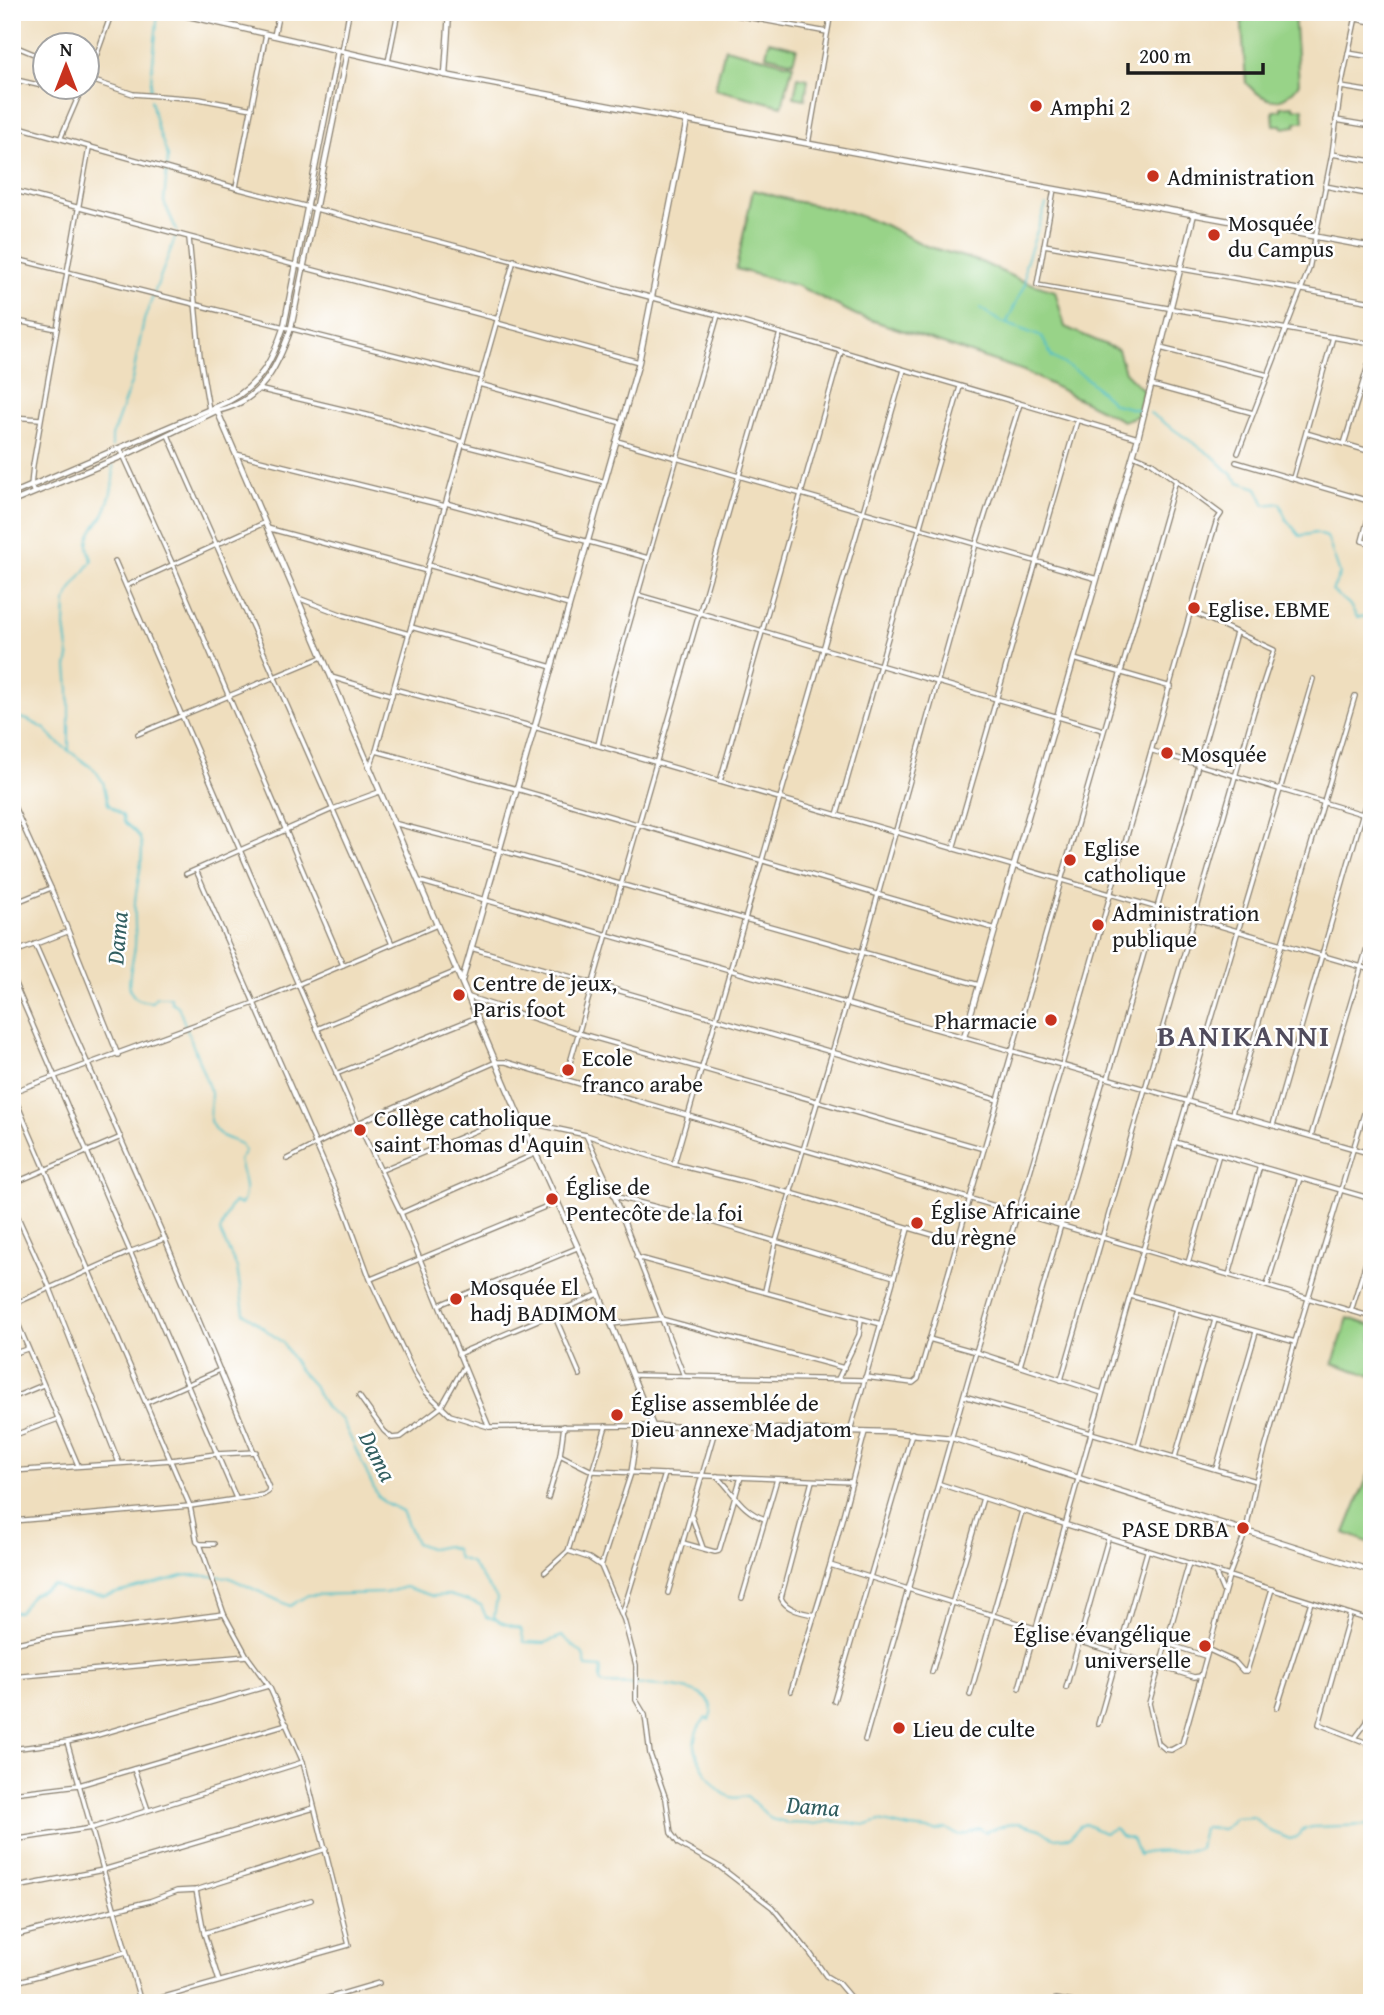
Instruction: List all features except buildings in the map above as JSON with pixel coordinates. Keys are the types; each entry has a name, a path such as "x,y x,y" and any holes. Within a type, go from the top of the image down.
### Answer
{"street":[{"path":"102,40 112,12"},
{"path":"171,12 445,75 1372,247"},
{"path":"274,36 279,12"},
{"path":"12,494 209,410 233,408 258,388 280,359 291,328 303,268 349,12"},
{"path":"388,62 398,12"},
{"path":"445,75 449,12"},
{"path":"719,12 827,32"},
{"path":"808,144 831,12"},
{"path":"1238,453 1309,269 1357,12"},
{"path":"1356,19 1372,22"},
{"path":"236,188 266,34"},
{"path":"12,45 32,53"},
{"path":"12,502 168,435 239,396 261,376 275,352 284,326 307,205 342,52"},
{"path":"1348,53 1372,57"},
{"path":"12,79 32,84"},
{"path":"102,84 133,94 199,100 252,109"},
{"path":"1341,87 1372,92"},
{"path":"61,138 76,102"},
{"path":"462,982 639,362 687,120"},
{"path":"1336,120 1372,126"},
{"path":"12,125 236,188 718,315 1138,439"},
{"path":"34,493 30,486 40,419 89,148"},
{"path":"1332,154 1372,161"},
{"path":"1325,186 1372,194"},
{"path":"1054,188 1037,285 1372,344"},
{"path":"12,190 639,362"},
{"path":"964,1037 1138,439 1194,214"},
{"path":"189,238 194,304 209,410"},
{"path":"1044,245 1372,302"},
{"path":"12,258 482,377"},
{"path":"369,768 394,689 514,260"},
{"path":"598,746 614,677 718,315"},
{"path":"12,320 57,329"},
{"path":"565,1080 780,334"},
{"path":"1293,478 1333,337"},
{"path":"1160,348 1268,375"},
{"path":"720,781 841,352"},
{"path":"1344,444 1372,353"},
{"path":"674,1164 904,370"},
{"path":"480,384 622,423"},
{"path":"1151,385 1254,413"},
{"path":"837,815 960,387"},
{"path":"258,388 367,415 605,482"},
{"path":"765,1291 776,1241 862,953 976,544 1020,404"},
{"path":"216,409 521,1121 599,1294 653,1426"},
{"path":"12,417 40,419"},
{"path":"953,849 1077,421"},
{"path":"1306,433 1372,453"},
{"path":"168,435 392,944"},
{"path":"617,441 1097,579"},
{"path":"120,448 173,565 343,965"},
{"path":"234,453 649,558"},
{"path":"865,1740 1153,751 1217,520 1221,514 1152,463 1133,455"},
{"path":"1236,461 1372,503 1362,541 1372,544"},
{"path":"630,1375 916,1382 1176,480"},
{"path":"126,586 266,526 569,605"},
{"path":"115,561 336,1074 401,1213 489,1427"},
{"path":"638,595 1104,730"},
{"path":"296,597 344,615 409,634"},
{"path":"1061,1380 1274,650 1191,611"},
{"path":"411,627 552,667"},
{"path":"1020,1366 1158,907 1236,633"},
{"path":"138,734 321,657"},
{"path":"1074,659 1171,687"},
{"path":"331,677 392,695"},
{"path":"1019,1688 1143,1250 1313,679"},
{"path":"394,689 534,727 1372,970"},
{"path":"1232,1113 1355,696"},
{"path":"376,751 517,789 996,929"},
{"path":"1153,751 1372,817"},
{"path":"1273,1125 1372,781"},
{"path":"186,873 333,809 379,792"},
{"path":"12,802 51,888 118,1055"},
{"path":"393,823 499,850 979,985"},
{"path":"195,870 345,1211 370,1279 414,1373 426,1392 441,1407 458,1418 489,1427 716,1427 912,1433 952,1438 1372,1571"},
{"path":"419,881 1372,1154"},
{"path":"12,904 51,888"},
{"path":"67,1742 142,2003 349,1945 303,1762 269,1686 247,1656 224,1615 195,1536 190,1506 12,1092 254,1003 438,925"},
{"path":"1311,1136 1372,931"},
{"path":"12,953 67,932"},
{"path":"12,1521 190,1506 263,1495 269,1488 165,1239 35,944"},
{"path":"471,948 998,1100"},
{"path":"317,1028 457,971"},
{"path":"12,977 236,1498"},
{"path":"468,996 579,1032 984,1149"},
{"path":"336,1074 477,1017"},
{"path":"287,1159 358,1123 496,1062 506,1062 1372,1317"},
{"path":"1189,1563 1149,1707 1158,1743 1165,1749 1176,1749 1182,1744 1207,1649 1246,1531 1256,1481 1295,1342 1372,1087"},
{"path":"1365,1110 1372,1112"},
{"path":"382,1170 518,1113"},
{"path":"521,1121 586,1135 674,1164 791,1193 957,1242"},
{"path":"586,1135 614,1196 684,1376"},
{"path":"12,1184 121,1137"},
{"path":"1175,1142 1372,1199"},
{"path":"401,1213 537,1153"},
{"path":"1188,1263 1219,1154"},
{"path":"1229,1275 1260,1166"},
{"path":"1267,1286 1300,1178"},
{"path":"614,1196 894,1277"},
{"path":"370,1279 557,1202"},
{"path":"12,1204 50,1288 119,1463"},
{"path":"850,1431 908,1229"},
{"path":"78,1465 12,1308 132,1251 165,1239"},
{"path":"1351,1311 1372,1243"},
{"path":"439,1305 577,1248"},
{"path":"636,1256 881,1324"},
{"path":"458,1354 599,1294"},
{"path":"1130,1296 1295,1342"},
{"path":"1138,1446 1177,1309"},
{"path":"553,1312 580,1375"},
{"path":"611,1324 661,1319 844,1368"},
{"path":"838,1379 859,1335 860,1319"},
{"path":"1175,1457 1215,1320"},
{"path":"1216,1469 1256,1332"},
{"path":"929,1339 1102,1393"},
{"path":"12,1354 27,1348"},
{"path":"359,1396 384,1431 392,1438 401,1437 441,1407 463,1368"},
{"path":"146,1403 220,1370"},
{"path":"12,1398 43,1385"},
{"path":"964,1396 1256,1481"},
{"path":"12,1436 58,1419"},
{"path":"548,1498 560,1455 564,1426"},
{"path":"545,1572 568,1551 606,1426"},
{"path":"601,1566 631,1473 638,1426"},
{"path":"668,1593 716,1427"},
{"path":"791,1691 830,1565 865,1432"},
{"path":"834,1701 854,1640 912,1433"},
{"path":"12,1471 256,1452"},
{"path":"560,1455 592,1471 852,1482"},
{"path":"622,1615 665,1474"},
{"path":"717,1476 731,1490 734,1498 755,1516 765,1519"},
{"path":"683,1542 719,1550 741,1477"},
{"path":"742,1598 777,1479"},
{"path":"812,1481 782,1601 797,1611 814,1615"},
{"path":"940,1484 1147,1552 1372,1621"},
{"path":"932,1672 983,1498"},
{"path":"970,1695 1022,1511"},
{"path":"692,1514 703,1548"},
{"path":"1066,1688 1108,1539"},
{"path":"200,1544 214,1544"},
{"path":"568,1551 589,1558 601,1566 622,1615 636,1665 636,1700 645,1715 650,1754 666,1799 671,1833 679,1844 720,1867 772,1907 826,1976 838,1983 855,2003"},
{"path":"1098,1724 1147,1552"},
{"path":"830,1565 1194,1677 1201,1676"},
{"path":"1214,1571 1224,1593"},
{"path":"1207,1649 1247,1671 1272,1589"},
{"path":"1277,1709 1311,1602"},
{"path":"1350,1614 1319,1724 1372,1745"},
{"path":"12,1644 45,1637 224,1615"},
{"path":"1166,1643 1205,1656"},
{"path":"12,1677 247,1656"},
{"path":"12,1749 67,1742 269,1686"},
{"path":"1355,1738 1367,1722 1372,1696"},
{"path":"1367,1722 1372,1731"},
{"path":"12,1793 79,1784 287,1724"},
{"path":"12,1840 92,1828 303,1762"},
{"path":"134,1769 149,1810"},
{"path":"12,1888 103,1870 314,1808"},
{"path":"12,1936 177,1891 196,1890 326,1849"},
{"path":"196,1890 204,1933 219,1982"},
{"path":"204,1933 311,1900"},
{"path":"12,1983 126,1952"},
{"path":"311,2003 379,1983"},
{"path":"1044,2003 1056,1999 1079,2003"}],"green space":[{"path":"1241,12 1294,12 1299,83 1293,91 1280,99 1273,100 1260,95 1246,83"},
{"path":"769,41 797,48 793,62 766,55"},
{"path":"725,48 793,65 782,106 715,89"},
{"path":"798,77 808,79 805,99 794,97"},
{"path":"1293,106 1294,109 1303,108 1304,122 1296,122 1296,126 1283,128 1282,125 1274,125 1273,111"},
{"path":"753,190 849,212 885,225 926,246 981,262 1020,280 1055,291 1065,327 1118,350 1125,372 1143,390 1137,416 1123,421 1024,371 856,315 798,286 736,269"},
{"path":"1348,1318 1372,1326 1372,1376 1333,1363"},
{"path":"1370,1471 1372,1472 1372,1544 1345,1533"}],"waterway":[{"path":"150,92 158,12"},
{"path":"151,100 157,127 168,156 164,202 177,231"},
{"path":"1007,322 1025,284 1025,266 1046,205"},
{"path":"112,447 112,436 132,380 144,320 175,238"},
{"path":"980,308 999,321 1042,337 1052,357 1084,376 1114,404 1142,411"},
{"path":"1150,413 1215,458 1239,482 1257,488 1265,505 1280,503 1286,519 1300,536 1315,533 1327,537 1340,574 1332,591 1349,604 1357,617 1372,616"},
{"path":"69,749 66,601 92,561 88,540 108,503 113,484 113,465"},
{"name":"Dama","path":"12,716 28,720 45,729 57,742 95,770 103,782 108,804 123,816 124,822 140,839 142,855 135,902 135,946 130,990 141,1000 152,1002 156,997 171,997 171,1002 178,1006 211,1093 210,1121 215,1130 241,1144 245,1151 239,1160 244,1183 244,1200 241,1205 235,1202 229,1208 220,1232 237,1268 244,1313 283,1343 326,1408 342,1420 377,1495 384,1502 402,1511 416,1543 432,1549 446,1546 455,1549 458,1558 470,1562 497,1598 494,1617 500,1622 521,1629 524,1642 545,1643 562,1636 583,1654 586,1667 601,1668 602,1684 671,1687 690,1690 704,1697 711,1706 709,1720 706,1718 699,1727 695,1745 711,1781 724,1794 735,1798 747,1796 771,1819 786,1823 814,1824 832,1821 867,1825 879,1821 937,1831 946,1828 960,1835 980,1828 985,1832 1018,1823 1040,1829 1053,1838 1070,1837 1085,1824 1104,1833 1115,1828 1121,1836 1132,1839 1139,1855 1199,1848 1203,1828 1223,1829 1234,1818 1253,1817 1270,1831 1290,1839 1297,1837 1302,1830 1312,1827 1372,1825"},
{"path":"12,1612 19,1612 32,1595 53,1585 69,1592 105,1596 187,1575 228,1577 290,1606 308,1595 385,1593 405,1587 433,1596 449,1595 481,1605 486,1617 495,1619"}],"place":[{"name":"Amphi 2","path":"1036,106"},
{"name":"Administration","path":"1153,176"},
{"name":"Mosquée du Campus","path":"1214,235"},
{"name":"Eglise. EBME","path":"1194,608"},
{"name":"Mosquée","path":"1167,753"},
{"name":"Eglise catholique","path":"1070,860"},
{"name":"Administration publique","path":"1098,925"},
{"name":"Centre de jeux, Paris foot","path":"459,995"},
{"name":"Pharmacie","path":"1051,1020"},
{"name":"Ecole franco arabe","path":"568,1070"},
{"name":"Collège catholique saint Thomas d'Aquin","path":"360,1130"},
{"name":"Église de Pentecôte de la foi","path":"552,1199"},
{"name":"Église Africaine du règne","path":"917,1223"},
{"name":"Mosquée El hadj BADIMOM","path":"456,1299"},
{"name":"Église assemblée de Dieu annexe Madjatom","path":"617,1415"},
{"name":"PASE DRBA","path":"1243,1528"},
{"name":"Église évangélique universelle","path":"1205,1646"},
{"name":"Lieu de culte","path":"899,1728"}],"district":[{"name":"BANIKANNI","path":"1244,1035"}]}
